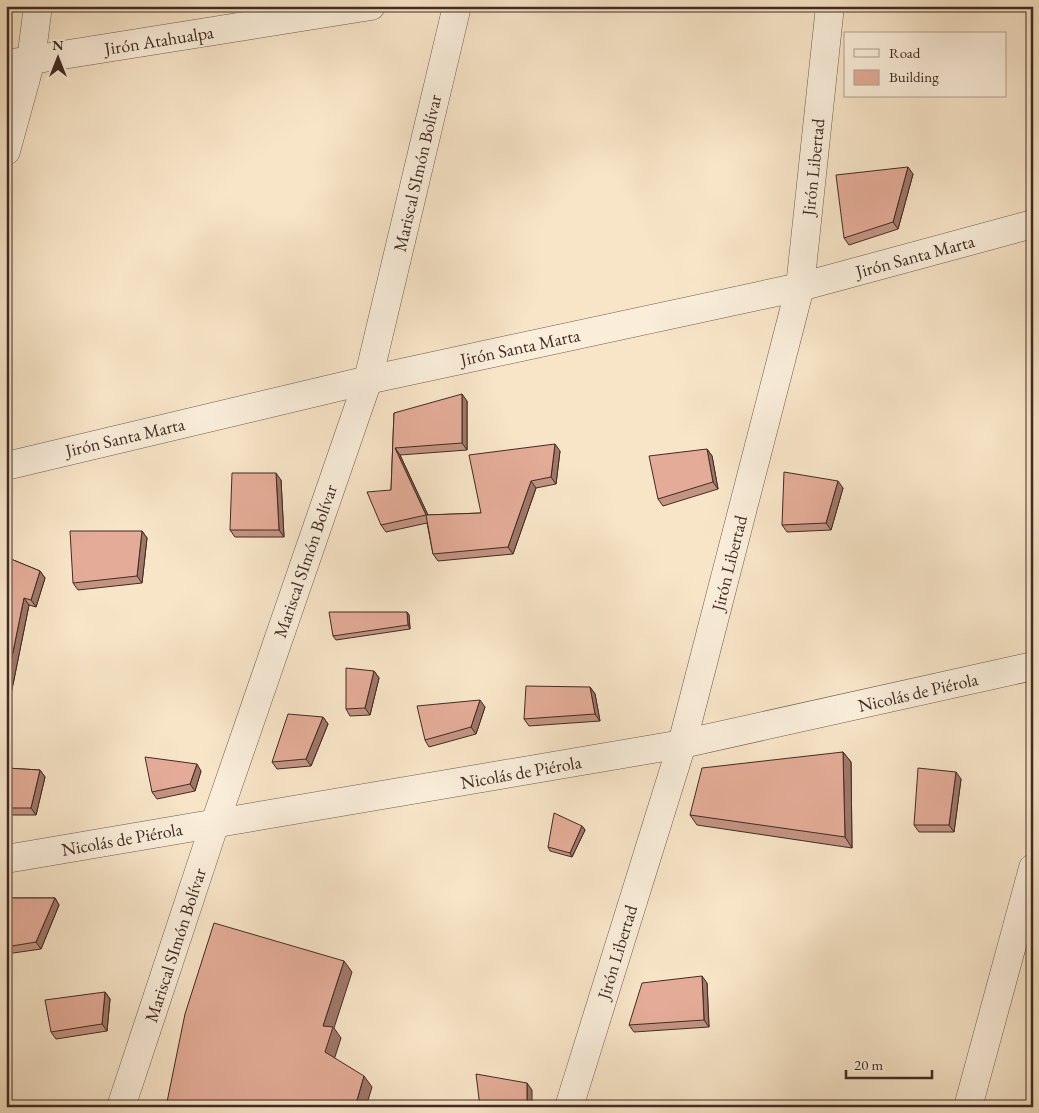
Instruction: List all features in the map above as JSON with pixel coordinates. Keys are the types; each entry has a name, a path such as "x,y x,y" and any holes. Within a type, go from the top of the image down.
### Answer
{"street":[{"path":"6,151 19,62 38,6"},
{"name":"Jirón Atahualpa","path":"19,62 371,6"},
{"name":"Mariscal SImón Bolívar","path":"120,1107 215,823 368,380 456,6"},
{"name":"Jirón Libertad","path":"569,1107 682,744 800,287 830,6"},
{"name":"Jirón Santa Marta","path":"6,466 368,380 800,287 1033,224"},
{"name":"Nicolás de Piérola","path":"6,859 682,744 1033,666"},
{"path":"968,1107 1033,868"}],"building":[{"path":"908,167 893,222 844,238 836,175"},
{"path":"462,394 462,443 395,448 426,515 381,525 367,492 391,490 394,413"},
{"path":"555,444 551,477 531,481 508,547 433,554 426,515 481,513 469,455"},
{"path":"707,449 713,482 658,499 649,456"},
{"path":"784,472 838,481 826,523 782,525"},
{"path":"232,473 276,473 279,530 230,530"},
{"path":"70,531 142,531 137,576 73,583"},
{"path":"6,557 40,571 31,600 24,598 6,686"},
{"path":"329,612 407,612 408,625 333,636"},
{"path":"346,668 374,671 365,708 346,709"},
{"path":"526,686 590,687 595,714 524,719"},
{"path":"480,700 471,727 425,740 417,706"},
{"path":"288,714 323,717 306,759 272,762"},
{"path":"843,752 845,837 690,815 702,768"},
{"path":"145,757 197,764 190,784 152,792"},
{"path":"6,768 40,770 31,808 6,808"},
{"path":"918,768 956,772 949,825 914,825"},
{"path":"554,813 582,826 570,853 548,847"},
{"path":"6,898 55,898 36,942 6,947"},
{"path":"214,923 344,961 323,1026 333,1027 325,1052 364,1076 355,1107 166,1107 185,1014"},
{"path":"702,976 704,1020 629,1025 642,983"},
{"path":"105,992 102,1024 51,1032 45,1000"},
{"path":"476,1074 527,1083 527,1107 480,1107"}]}
